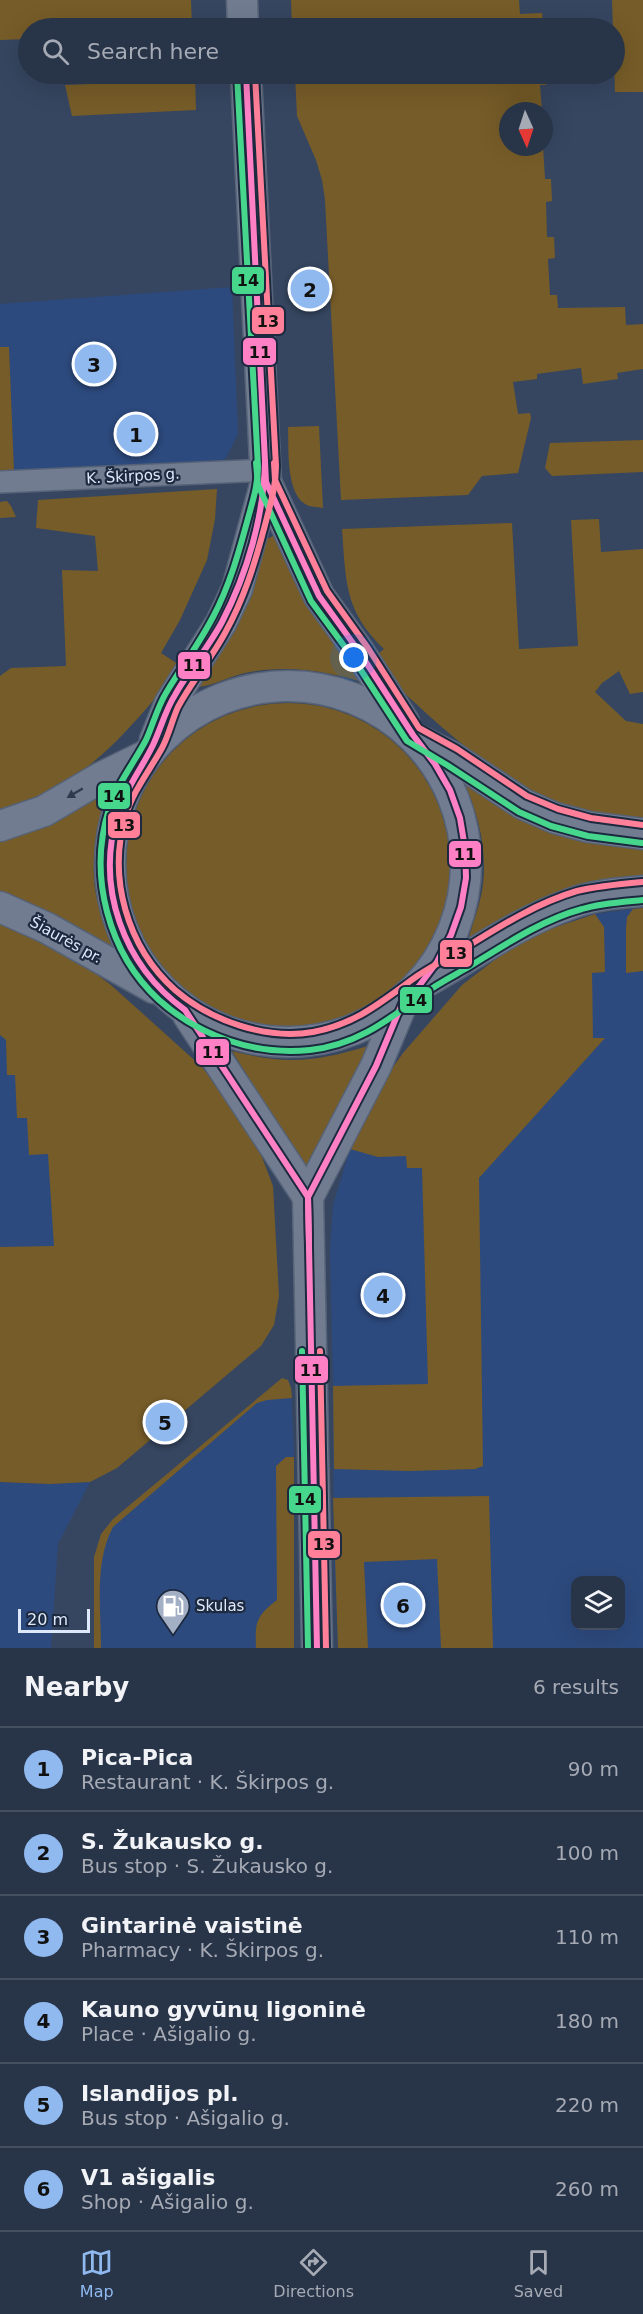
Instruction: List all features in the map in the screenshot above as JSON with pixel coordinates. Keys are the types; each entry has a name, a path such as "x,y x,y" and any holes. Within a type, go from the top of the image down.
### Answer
{"main road":[{"path":"242,0 243,18"},
{"path":"246,84 266,476 237,589 221,623 170,704 149,751 129,784 117,815 110,847 110,880 116,913 128,944 140,965 173,1001 308,1197"},
{"path":"266,476 319,596 360,653 450,790 460,818 466,868 461,907 452,936 437,962 412,993 308,1197 317,1648"},
{"path":"0,826 44,811 149,751 182,720 215,701 252,689 296,686 335,692 376,709 415,737 452,757 523,804 555,818 589,827 643,834"},
{"path":"412,993 539,916 561,907 615,893 643,891"},
{"name":"Šiaurės pr.","path":"0,907 47,928 214,1027 246,1038 279,1042 313,1041 377,1019 412,993"}],"street":[{"name":"K. Škirpos g.","path":"0,482 266,476"}],"shaded area":[{"path":"0,0 191,0 192,18 18,18 18,39 0,40"},
{"path":"291,0 519,0 520,14 542,13 542,18 292,18"},
{"path":"612,0 643,0 643,92 615,92 615,84 625,84 625,18 613,18"},
{"path":"195,84 196,110 72,116 65,85"},
{"path":"295,84 546,84 540,85 541,102 499,102 499,156 544,156 545,179 551,179 552,201 546,202 547,237 554,237 555,258 548,259 550,295 557,295 558,308 625,307 626,325 643,324 643,369 617,373 618,379 583,384 581,368 537,374 537,379 513,382 518,414 530,413 531,418 518,473 482,476 468,495 341,500 325,200 316,160 297,116"},
{"path":"232,287 238,434 226,458 217,465 14,472 9,347 0,347 0,304"},
{"path":"0,347 9,347 14,472 0,473"},
{"path":"319,426 323,508 309,506 301,501 292,483 289,459 288,427"},
{"path":"643,440 643,472 552,476 545,468 550,443"},
{"path":"217,489 215,519 207,560 180,620 161,653 181,666 129,728 84,770 51,791 0,813 0,676 11,668 66,666 62,570 98,571 95,536 36,528 38,500"},
{"path":"7,501 16,517 0,518 0,502"},
{"path":"599,519 601,552 643,549 643,692 630,694 619,671 602,683 595,692 626,721 643,724 643,820 595,815 558,803 517,783 462,744 398,688 373,658 384,649 361,622 354,608 346,580 342,529 512,523 519,649 578,646 571,520"},
{"path":"273,536 283,539 375,686 342,676 308,670 275,669 241,674 207,686 196,687 265,540"},
{"path":"288,703 335,710 350,716 378,731 402,751 422,775 437,803 443,818 450,865 443,912 437,927 422,955 402,979 378,999 350,1014 335,1020 288,1027 241,1020 226,1014 198,999 174,979 154,955 139,927 133,912 126,865 133,818 139,803 154,775 174,751 198,731 226,716 241,710"},
{"path":"109,784 96,841 94,870 99,905 115,948 26,902 0,893 0,840"},
{"path":"465,785 558,833 609,846 643,847 643,877 575,887 557,892 468,941 481,897 484,864 479,824"},
{"path":"643,908 643,1648 338,1648 334,1560 330,1251 333,1205 350,1149 403,1053 462,985 501,955 544,931 595,914"},
{"path":"643,908 643,971 626,973 627,917 633,909"},
{"path":"595,914 604,927 605,972 592,973 593,1038 605,1038 479,1178 483,1466 475,1469 409,1471 334,1469 333,1386 428,1384 422,1168 407,1168 406,1156 378,1157 350,1149 375,1093 403,1053 462,985 501,955 544,931"},
{"path":"0,921 77,1268 0,1270"},
{"path":"0,921 69,954 111,985 202,1067 255,1139 273,1186 279,1296 274,1325 261,1346 117,1468 90,1482 50,1484 0,1482 0,1247 54,1246 48,1154 29,1155 27,1118 17,1118 15,1075 7,1075 6,1040 0,1035"},
{"path":"368,1046 308,1173 232,1051 268,1058 300,1060 332,1056"},
{"path":"282,1378 288,1380 291,1388 294,1457 294,1648 94,1648 94,1557 101,1534 113,1519"},
{"path":"282,1378 288,1380 292,1398 257,1403 113,1527 103,1555 101,1570 101,1648 94,1648 94,1557 101,1534 113,1519"},
{"path":"286,1457 294,1457 294,1648 256,1648 258,1620 277,1600 276,1466"},
{"path":"0,1482 50,1484 90,1482 58,1544 51,1648 0,1648"},
{"path":"489,1496 493,1648 441,1648 437,1559 364,1562 368,1648 338,1648 333,1498"}],"transit line":[{"name":"14","path":"238,84 257,481 237,559 219,606 163,699 146,740 121,782 109,809 103,834 102,886 115,936 141,981 159,1000 192,1024 229,1041 249,1046 269,1050 310,1050 343,1043 371,1030 440,983 523,934 552,920 590,907 643,900"},
{"name":"11","path":"246,84 266,482 319,596 435,764 450,790 460,818 465,848 466,878 461,907 451,935 437,962 419,986 404,999 376,1066 308,1197 317,1648"},
{"name":"13","path":"256,84 275,481 257,553 238,607 220,643 178,707 164,743 137,789 126,815 119,862 120,886 133,932 158,973 189,1001 205,1011 240,1026 295,1034 342,1024 366,1012 425,971 502,925 547,902 585,889 642,882"},
{"name":"11","path":"265,461 258,523 239,584 217,632 172,701 153,745 125,795 118,813 112,841 110,869 113,896 130,947 145,971 163,992 185,1010 308,1197 309,1243"},
{"name":"14","path":"256,463 258,485 311,601 353,658 407,741 519,812 551,826 588,836 642,843"},
{"name":"13","path":"274,463 275,480 327,591 368,648 419,728 457,749 527,796 558,809 591,818 643,825"},
{"name":"14","path":"302,1351 308,1648"},
{"name":"13","path":"320,1351 326,1648"}],"place":[{"name":"S. Žukausko g.","path":"310,289"},
{"name":"Gintarinė vaistinė","path":"94,364"},
{"name":"Pica-Pica","path":"136,434"},
{"name":"Kauno gyvūnų ligoninė","path":"383,1295"},
{"name":"Islandijos pl.","path":"165,1422"},
{"name":"V1 ašigalis","path":"403,1605"},
{"name":"Skulas","path":"173,1635"}]}
